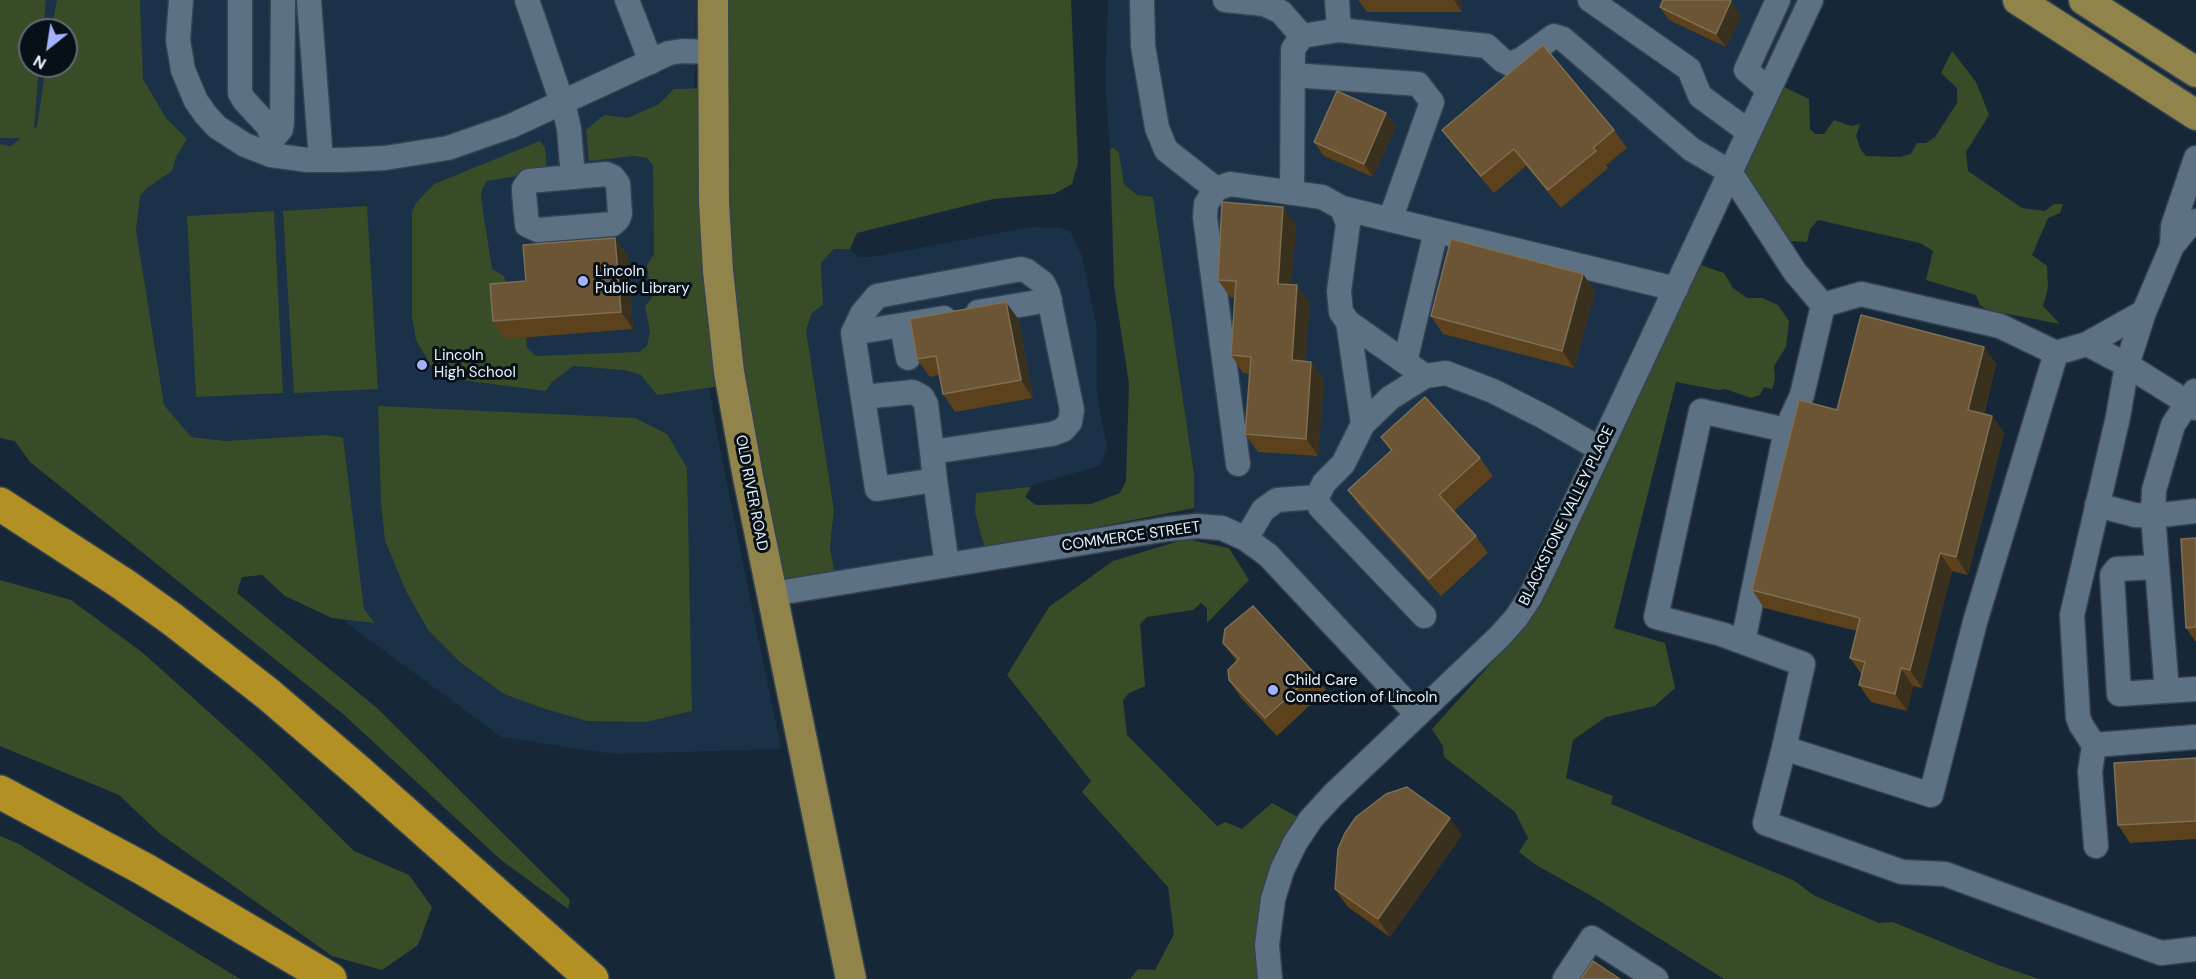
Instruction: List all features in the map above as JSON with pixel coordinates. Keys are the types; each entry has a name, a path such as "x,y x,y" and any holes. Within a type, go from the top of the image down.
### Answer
{"highway":[{"path":"0,480 82,535 131,574 220,656"},
{"path":"0,504 123,584 220,656 314,732 592,979"},
{"path":"0,792 144,869 330,979"}],"main road":[{"name":"OLD RIVER ROAD","path":"713,0 714,202 725,341 741,444 851,979"},
{"path":"2018,0 2196,115"},
{"path":"2084,0 2196,72"}],"street":[{"path":"181,0 179,54 188,85 196,101 217,127 245,145 272,147 321,160 385,158 448,147 490,134 662,56 675,52 713,52"},
{"path":"240,0 240,93 265,121 272,147"},
{"path":"272,147 282,123 282,0"},
{"path":"309,0 321,160"},
{"path":"527,0 569,129 573,177"},
{"path":"627,0 651,62"},
{"path":"637,25 649,0"},
{"path":"1142,0 1143,46 1157,128 1166,150 1216,189"},
{"path":"1226,0 1281,6 1302,36"},
{"path":"1337,0 1339,30"},
{"path":"1590,0 1689,69 1700,96 1749,132"},
{"path":"1769,90 1746,70 1778,0 1807,9"},
{"name":"BLACKSTONE VALLEY PLACE","path":"1270,979 1267,945 1273,899 1282,870 1295,843 1327,801 1494,643 1523,608 1544,569 1807,9"},
{"path":"1292,193 1293,49 1302,36 1339,30 1487,46 1510,64 1522,59 1554,36 1563,39 1688,147 1731,172 1795,272 1823,305"},
{"path":"1293,75 1418,84 1432,102 1390,220"},
{"path":"2172,246 2173,226 2196,158"},
{"path":"1238,464 1205,217 1206,204 1216,189 1230,184 1322,197 1342,208 1676,289"},
{"path":"1342,208 1348,224 1339,291 1341,312 1348,322 1425,375"},
{"path":"2096,846 2090,772 2094,745 2078,717 2072,623 2073,605 2118,417 2127,365 2144,312 2172,246 2196,221"},
{"path":"1405,362 1436,231"},
{"path":"932,452 1052,434 1063,430 1070,422 1072,410 1050,300 1043,283 1034,275 1021,269 877,296 866,308 853,333 877,489 935,480"},
{"path":"1823,305 1861,294 2000,326 2056,354 2087,344 2144,312"},
{"path":"853,333 1050,300"},
{"path":"1743,642 1786,430 1802,395 1823,305"},
{"path":"1348,322 1363,424"},
{"path":"902,325 908,358"},
{"path":"2087,344 2193,400 2173,425 2154,490 2153,516 2167,691"},
{"path":"1784,748 1931,795 1975,622 2056,354"},
{"path":"1424,616 1320,507 1317,497 1324,483 1343,464 1363,424 1390,398 1425,375 1446,373 1492,391 1600,449"},
{"path":"863,398 913,392 922,397 926,405 947,565"},
{"path":"1786,430 1701,411 1656,617 1721,634 1803,664 1765,823 1902,872 1945,874 2161,953 2196,949"},
{"path":"1246,539 1263,510 1277,500 1317,497"},
{"path":"2097,505 2153,516 2196,511"},
{"name":"COMMERCE STREET","path":"772,594 1188,526 1222,528 1246,539 1280,567 1417,714"},
{"path":"2157,567 2117,569 2112,575 2119,694 2196,689"},
{"path":"2094,745 2196,737"},
{"path":"1565,979 1592,938 1656,979"}],"shaded area":[{"name":"Lincoln High School","path":"0,0 696,0 693,168 702,324 712,406 781,749 614,754 501,737 313,598 162,424 0,160"},
{"path":"1108,0 1813,0 1516,619 1421,712 1251,535 1194,526 1194,474 1153,197 1137,195 1124,184 1119,153 1114,148 1110,149 1105,83"},
{"path":"1031,227 1059,228 1070,231 1082,256 1097,329 1097,393 1107,448 1101,465 1028,487 982,534 986,555 836,580 830,547 834,510 806,330 812,313 823,305 821,263 834,249 850,249 859,257 872,257"}],"green space":[{"path":"0,0 46,0 44,18 18,18 18,78 38,78 34,129 37,126 44,78 78,78 78,18 53,18 57,0 140,0 143,79 166,118 187,139 176,157 172,171 147,188 140,196 136,230 164,405 191,437 225,441 326,435 343,438 364,609 375,623 332,618 285,596 262,575 242,577 237,593 377,708 570,900 568,909 501,860 343,714 30,462 15,441 0,438 0,144 11,146 21,138 0,138"},
{"path":"716,0 1071,0 1078,163 1072,184 1054,194 993,199 857,233 850,249 834,249 821,263 823,305 812,313 806,330 834,510 830,547 836,581 778,594 735,384 657,395 641,375 624,370 573,366 551,383 546,391 438,377 416,340 412,317 412,212 416,203 434,184 540,141 545,148 547,171 487,181 482,189 481,198 492,269 504,276 506,285 512,286 522,281 527,348 536,356 639,352 647,346 650,332 645,306 652,298 647,265 654,254 653,165 647,158 634,156 589,161 586,130 604,115 628,118 659,104 674,89 715,88"},
{"path":"1952,51 1976,82 1989,115 1966,152 1968,171 2022,208 2045,211 2054,204 2063,204 2060,213 2048,218 2032,255 2047,266 2048,288 2043,306 2060,324 1987,310 1980,305 1976,295 1926,280 1933,251 1920,243 1818,220 1810,229 1807,242 1790,241 1775,230 1759,208 1724,196 1778,84 1809,99 1810,129 1815,134 1824,134 1834,120 1851,126 1860,124 1856,136 1866,156 1900,157 1911,154 1917,143 1926,143 1935,137 1957,103 1957,88 1941,73"},
{"path":"1114,148 1119,153 1124,184 1137,195 1153,197 1194,474 1194,508 985,549 975,512 976,493 1031,487 1025,497 1036,505 1091,504 1120,493 1126,481 1129,384 1114,285 1110,149"},
{"path":"367,206 378,389 294,393 283,211"},
{"path":"274,211 283,393 196,397 187,216"},
{"path":"1692,262 1724,273 1733,288 1747,298 1762,298 1778,305 1789,321 1786,347 1774,366 1775,379 1772,389 1764,387 1760,395 1751,398 1725,389 1718,390 1676,382 1614,628 1665,643 1675,688 1655,706 1606,717 1573,740 1566,778 1613,796 1611,804 1793,880 1815,896 1879,923 1893,922 1998,965 2039,979 1724,979 1590,895 1536,865 1519,852 1528,838 1515,812 1444,757 1443,746 1432,729 1515,637"},
{"path":"378,406 635,418 667,434 687,468 692,711 646,722 587,721 504,694 460,662 428,630 406,591 385,540 381,503"},
{"path":"1186,539 1229,548 1249,580 1207,623 1207,608 1201,603 1193,610 1147,617 1140,624 1145,686 1129,693 1123,700 1127,735 1217,826 1225,822 1242,829 1272,803 1309,823 1279,889 1278,979 1130,979 1138,969 1155,970 1174,934 1168,887 1082,792 1091,781 1007,675 1049,607 1113,561"},
{"path":"0,580 71,600 143,653 261,759 354,851 409,875 432,907 418,945 382,970 332,956 159,833 119,795 0,746"},
{"path":"0,836 19,844 240,979 0,979"}],"building":[{"path":"1663,0 1731,1 1716,34 1660,7"},
{"path":"1543,45 1614,130 1593,148 1596,151 1548,190 1514,149 1481,176 1442,130"},
{"path":"1337,91 1386,113 1364,164 1314,142"},
{"path":"1222,202 1283,207 1278,284 1297,285 1292,360 1311,362 1306,439 1245,434 1251,357 1231,355 1236,281 1218,280"},
{"name":"Lincoln Public Library","path":"615,238 621,312 493,321 490,284 526,281 523,245"},
{"path":"1451,239 1583,274 1562,351 1431,316"},
{"path":"1006,302 1021,380 943,394 936,356 917,359 910,319"},
{"path":"1861,315 1984,347 1968,410 1992,416 1956,557 1940,553 1910,670 1901,668 1895,694 1859,685 1865,662 1850,658 1860,618 1752,590 1799,400 1837,410"},
{"path":"1425,397 1480,458 1439,495 1476,536 1429,579 1348,490 1392,450 1381,437"},
{"path":"2196,538 2196,627 2186,628 2181,539"},
{"path":"1253,606 1314,673 1265,718 1229,680 1228,670 1239,659 1223,643 1225,629"},
{"path":"2196,758 2196,821 2118,825 2114,763"},
{"path":"1407,787 1450,818 1378,919 1335,889 1338,849 1356,817 1386,794"},
{"path":"1593,961 1620,979 1581,979"}],"place":[{"name":"Lincoln Public Library","path":"583,281"},
{"name":"Lincoln High School","path":"422,365"},
{"name":"Child Care Connection of Lincoln","path":"1273,690"}]}
